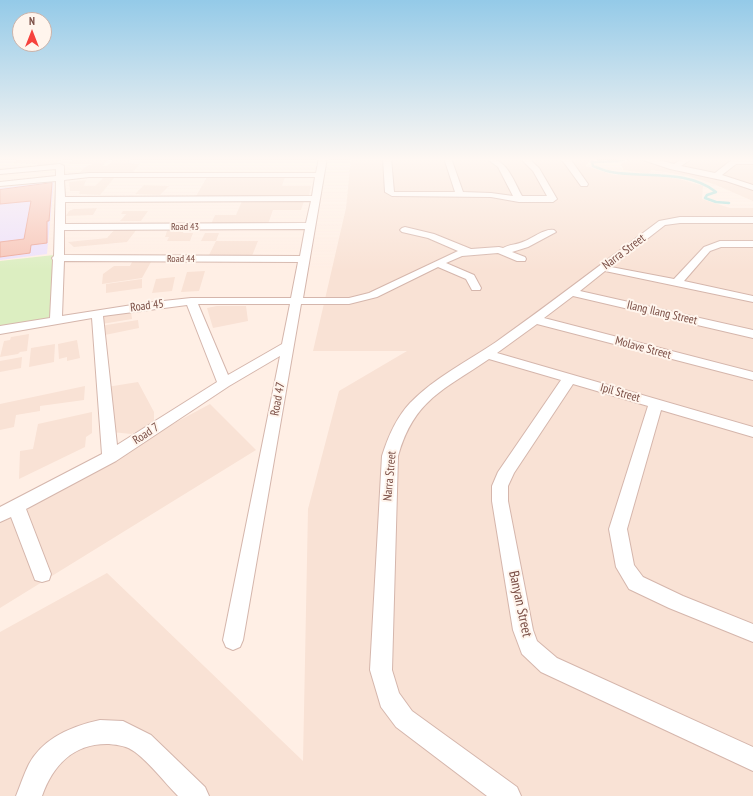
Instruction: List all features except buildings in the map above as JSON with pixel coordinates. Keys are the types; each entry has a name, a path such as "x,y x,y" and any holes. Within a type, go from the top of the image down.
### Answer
{"street":[{"path":"56,321 57,258 61,195"},
{"path":"492,195 518,199 552,200 549,195"},
{"path":"516,195 518,199"},
{"path":"61,200 315,198"},
{"name":"Road 47","path":"232,640 315,198"},
{"name":"Narra Street","path":"508,796 404,719 389,698 381,670 390,456 396,435 405,420 420,401 534,319 664,222 680,220 752,221"},
{"name":"Road 43","path":"59,227 310,226"},
{"path":"405,230 431,236 467,251 499,250 521,259"},
{"path":"504,252 512,247 525,245 551,232"},
{"path":"676,284 707,249 720,244 753,244"},
{"name":"Road 45","path":"0,330 97,313 191,301 350,301 373,295 467,251"},
{"name":"Road 44","path":"57,258 304,259"},
{"path":"439,264 470,278 476,288"},
{"path":"603,268 753,299"},
{"name":"Ilang Ilang Street","path":"570,292 753,334"},
{"path":"191,301 224,383"},
{"path":"97,313 110,457"},
{"name":"Molave Street","path":"534,319 753,376"},
{"name":"Road 7","path":"0,515 110,457 224,383 288,346"},
{"name":"Ipil Street","path":"486,354 753,432"},
{"name":"Banyan Street","path":"569,379 506,472 500,486 501,508 523,630 529,648 548,665 753,759"},
{"path":"656,404 618,529 625,568 636,583 676,602 753,634"},
{"path":"16,506 42,574"},
{"path":"29,796 38,772 54,752 78,738 100,732 124,733 143,743 196,796"}],"shaded area":[{"path":"0,195 53,195 47,254 0,260"},
{"path":"196,195 309,195 309,196"},
{"path":"347,195 702,195 702,199 730,208 753,208 753,796 0,796 0,632 107,573 303,761 308,509 339,391 407,351 313,351 346,208"},
{"path":"739,195 753,195 753,201"},
{"path":"242,201 304,201 301,210 273,210 268,224 211,224 215,215 236,215"},
{"path":"97,208 93,215 66,216 69,211 74,209"},
{"path":"123,211 148,211 141,221 120,221 126,214 121,214"},
{"path":"115,229 137,229 127,242 74,247 68,242 107,238"},
{"path":"184,230 183,233 193,233 190,241 167,241 169,237 165,237 167,231"},
{"path":"205,233 219,233 216,241 201,241"},
{"path":"216,241 258,241 252,256 209,255"},
{"path":"132,262 151,262 142,278 102,284 103,274 114,266 130,266"},
{"path":"205,271 199,291 181,292 187,272"},
{"path":"175,277 172,291 152,293 156,279"},
{"path":"142,279 142,288 106,293 106,284"},
{"path":"217,306 246,306 248,321 213,328 207,308"},
{"path":"131,311 132,319 102,324 102,315"},
{"path":"138,320 139,328 100,336 100,326"},
{"path":"29,334 27,351 0,357 4,341 10,340 11,337"},
{"path":"77,340 80,358 67,361 67,357 59,359 58,344"},
{"path":"55,344 54,362 29,367 31,348"},
{"path":"22,357 21,368 0,372 0,361"},
{"path":"138,382 154,412 154,425 131,434 112,432 107,387"},
{"path":"85,386 84,400 40,406 40,411 16,415 14,427 0,430 0,404"},
{"path":"210,404 256,450 0,608 0,517"},
{"path":"92,412 92,433 86,437 85,447 19,479 20,451 33,449 38,424"}],"green space":[{"path":"54,255 50,318 0,326 0,261"}],"waterway":[{"path":"707,195 705,198 716,202 729,203"}]}
